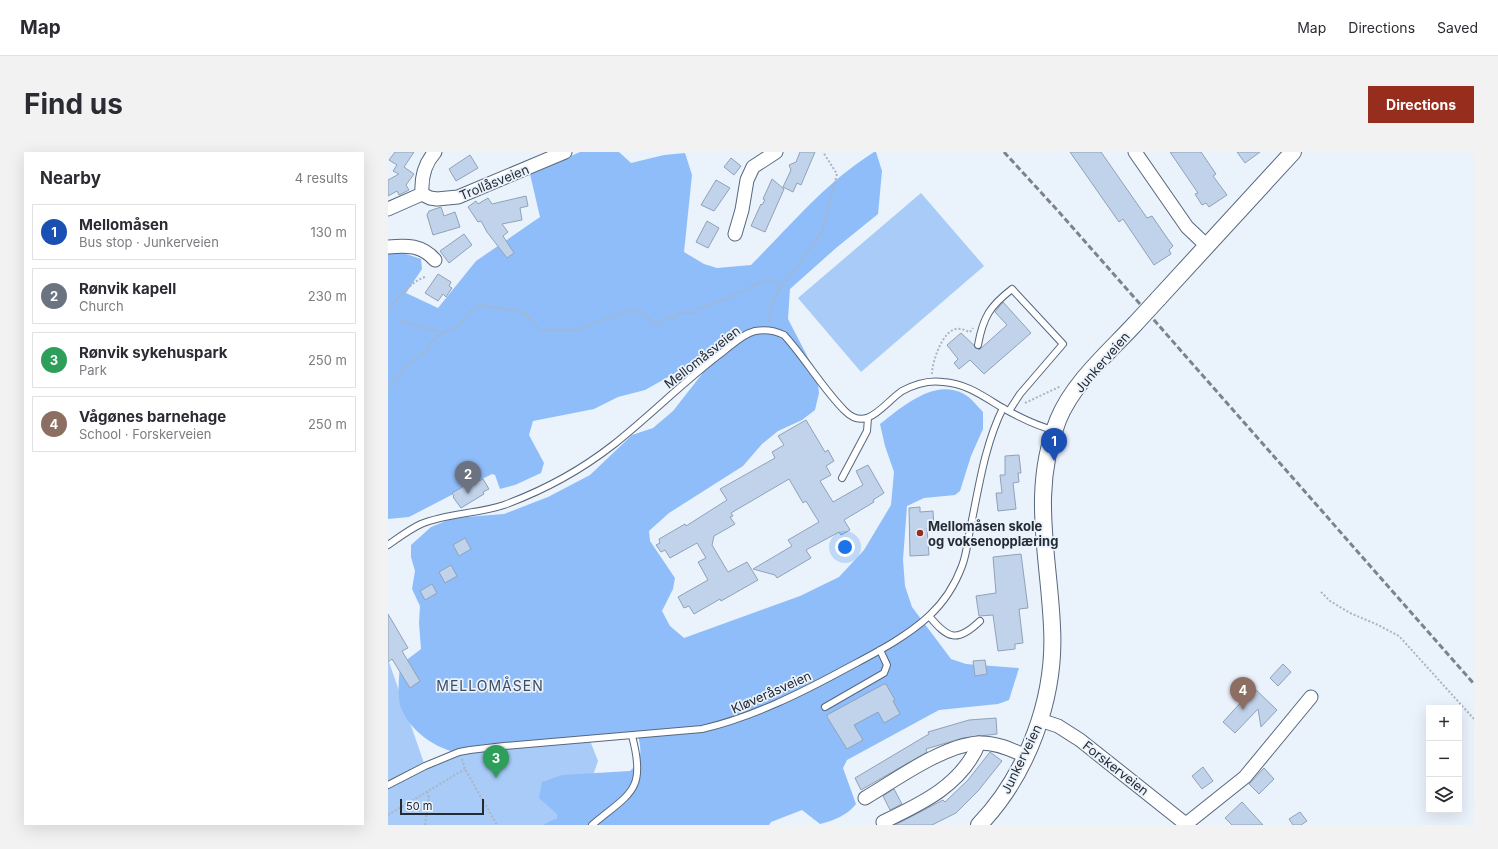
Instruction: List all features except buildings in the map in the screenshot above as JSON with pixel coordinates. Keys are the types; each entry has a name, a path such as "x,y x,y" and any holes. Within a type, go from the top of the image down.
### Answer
{"street":[{"path":"388,209 422,194 421,183 424,170 429,158 435,152"},
{"name":"Trollåsveien","path":"422,194 430,198 437,199 458,198 565,152"},
{"path":"735,234 742,210 747,180 752,167 776,152"},
{"path":"1135,152 1187,227 1207,246"},
{"name":"Junkerveien","path":"979,825 1013,782 1025,756 1040,720 1051,668 1053,644 1042,504 1046,469 1055,430 1064,408 1086,377 1292,152"},
{"path":"388,246 413,246 425,250 435,260"},
{"name":"Forskerveien","path":"1040,720 1058,726 1080,740 1187,824 1245,777 1310,697"},
{"path":"865,798 934,757 964,745 979,743 1004,747 1025,756"},
{"path":"882,822 922,803 946,787 962,770 976,751 979,743"}],"lane":[{"name":"Kløveråsveien","path":"388,785 425,766 459,752 504,746 702,729 725,724 769,707 816,684 904,636 929,616 944,599 962,565 978,488 995,425 1063,344 1012,289 995,303 988,312 978,345"},
{"path":"767,330 776,331 784,335 845,412 853,418 862,420 873,417 903,391 931,381 958,384 1039,426 1055,430"},
{"name":"Mellomåsveien","path":"388,545 421,524 503,505 540,489 576,470 630,431 742,337 753,332 767,330"},
{"path":"842,478 867,431 868,418"},
{"path":"929,616 941,631 953,636 969,631 980,621"},
{"path":"825,707 884,673 887,665 880,650"},
{"path":"592,825 628,797 635,785 638,768 637,754 632,736"}],"path":[{"path":"767,330 772,303 780,289 816,242 827,219 831,191 837,174 823,152"},
{"path":"388,310 414,282 420,277 425,276"},
{"path":"388,384 401,374 412,360 426,351 431,342 444,333 462,324 467,314 479,305 523,312 540,330 564,332 573,331 634,309 643,313 655,323 660,324 670,317 674,318 679,313 695,313 698,309 716,303 760,282 768,280 778,282 780,289"},
{"path":"401,320 444,333"},
{"path":"931,381 934,362 941,342 954,329 970,332 974,325"},
{"path":"1007,409 1022,405 1062,386"},
{"path":"1321,592 1330,601 1399,636 1474,719"},
{"path":"459,752 465,769 497,825"},
{"path":"388,815 465,769"},
{"path":"425,825 428,797 427,791"}],"shaded area":[{"path":"580,152 619,152 631,163 664,155 685,153 692,175 684,252 704,264 717,268 751,265 824,191 856,164 874,152 876,152 882,171 878,214 836,248 790,289 788,319 817,375 819,393 815,410 802,420 778,431 762,444 743,466 669,513 649,531 650,541 675,578 673,589 662,611 670,626 684,638 800,596 839,577 864,550 891,505 894,472 885,446 880,424 898,410 929,392 951,390 968,396 983,412 983,429 971,456 960,491 955,495 924,498 907,506 903,560 905,586 912,607 951,659 966,664 1019,668 1009,700 998,704 939,710 847,760 843,768 856,804 844,815 835,819 820,824 802,810 771,822 769,825 543,825 557,818 557,814 539,798 542,782 562,775 630,771 637,763 640,755 638,736 459,753 438,746 423,736 410,723 401,708 399,693 400,665 421,649 419,623 420,606 412,589 415,571 411,557 411,545 431,527 453,518 504,514 548,497 590,475 632,435 653,428 673,411 702,374 708,362 688,366 645,390 618,397 594,409 533,421 529,435 544,463 541,473 515,485 500,489 495,475 492,474 409,517 388,519 388,252 400,252 421,259 422,269 406,293 438,308 476,261 540,217 530,174"},
{"path":"921,193 984,266 861,372 798,298"},
{"path":"388,659 425,766 459,752 589,738 598,761 588,790 558,816 552,825 388,825"}],"railway":[{"path":"1004,152 1059,212 1474,684"}],"place":[{"name":"Mellomåsen","path":"1054,461"},
{"name":"Rønvik kapell","path":"468,494"},
{"name":"Mellomåsen skole og voksenopplæring","path":"920,533"},
{"name":"Vågønes barnehage","path":"1243,710"},
{"name":"Rønvik sykehuspark","path":"496,778"}],"district":[{"name":"MELLOMÅSEN","path":"490,685"}]}
